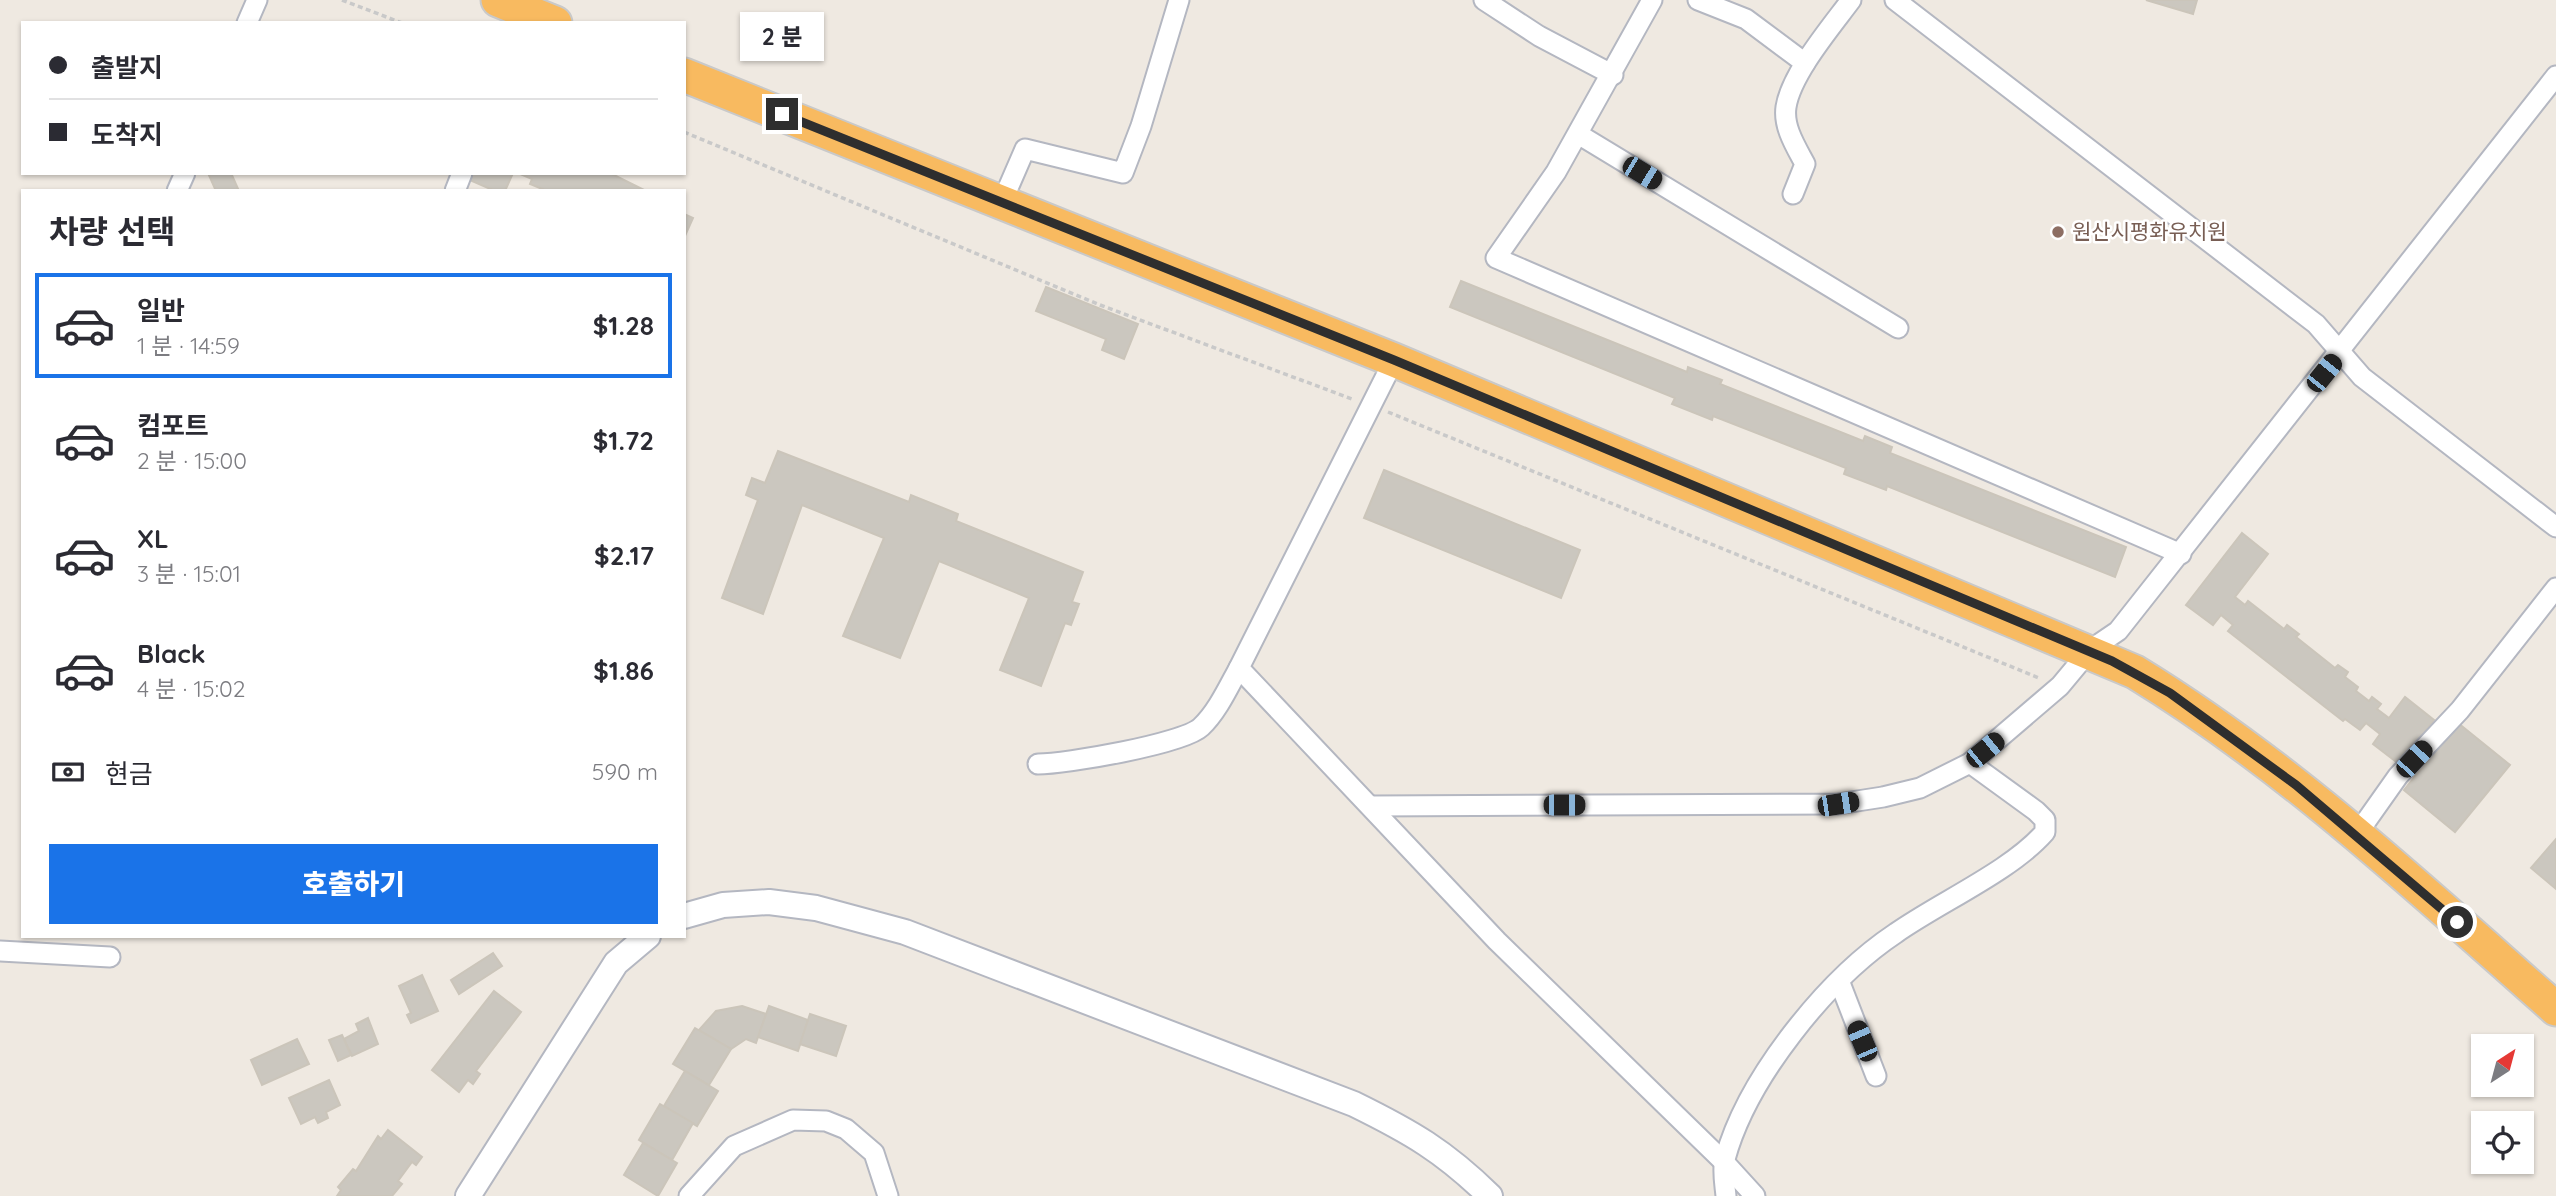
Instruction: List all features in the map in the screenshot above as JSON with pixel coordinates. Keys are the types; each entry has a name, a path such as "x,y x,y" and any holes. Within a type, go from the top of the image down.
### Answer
{"highway":[{"path":"686,76 1394,360 2090,650 2170,693 2357,834 2556,1009"}],"street":[{"path":"248,21 257,0"},
{"path":"1002,202 1025,149 1123,173 1141,127 1179,0"},
{"path":"1484,0 1539,36 1613,75"},
{"path":"1652,0 1613,75 1578,134 1496,258 2181,554"},
{"path":"1698,0 1746,19 1805,63"},
{"path":"1793,194 1805,164 1790,134 1786,107 1805,63 1851,0"},
{"path":"1895,0 2316,324 2362,377 2556,527"},
{"path":"1371,806 1838,804 1920,788 1970,763 2060,686 2090,650 2118,631 2556,76"},
{"path":"1578,134 1898,328"},
{"path":"1038,764 1057,764 1185,736 1199,729 1212,715 1239,668 1394,360"},
{"path":"2357,834 2398,776 2460,710 2556,588"},
{"path":"1239,668 1497,941 1724,1161 1755,1196"},
{"path":"1726,1196 1724,1161 1738,1124 1786,1042 1860,961 1894,934 2035,844 2045,832 2045,820 2036,811 1970,763"},
{"path":"686,915 723,905 769,902 816,908 905,932 1354,1104 1408,1130 1452,1159 1490,1196"},
{"path":"468,1196 616,963 646,938"},
{"path":"0,951 110,957"},
{"path":"1840,983 1876,1076"},
{"path":"689,1196 734,1146 793,1120 826,1121 846,1129 874,1153 888,1196"}],"path":[{"path":"342,0 397,21"}],"building":[{"path":"2146,0 2197,0 2193,14"},
{"path":"209,175 232,175 238,189 215,189"},
{"path":"466,175 512,175 506,189 490,189 465,178"},
{"path":"523,175 614,175 642,189 542,189 530,184 532,179"},
{"path":"686,215 693,218 686,234"},
{"path":"1461,281 1687,372 1688,367 1722,380 1720,384 1863,441 1865,436 1892,447 1890,453 2126,547 2115,577 1887,486 1886,490 1844,474 1846,468 1713,416 1712,420 1672,404 1675,398 1450,307"},
{"path":"1046,287 1138,324 1124,359 1102,350 1106,339 1036,311"},
{"path":"778,451 909,502 911,495 958,514 956,521 1083,572 1072,602 1079,604 1071,625 1065,623 1041,686 1000,670 1029,598 939,561 900,658 843,636 884,538 802,505 763,614 722,598 758,500 746,495 752,478 765,483"},
{"path":"1384,470 1580,550 1561,598 1364,518"},
{"path":"2242,533 2268,554 2235,597 2245,605 2248,601 2284,629 2287,625 2299,634 2296,637 2335,668 2338,665 2348,672 2345,677 2358,687 2356,691 2369,701 2372,697 2381,704 2377,709 2389,718 2405,697 2434,720 2399,764 2373,744 2380,734 2366,723 2360,730 2345,719 2343,721 2228,631 2233,625 2221,615 2213,625 2186,605"},
{"path":"2458,723 2510,765 2455,832 2404,790"},
{"path":"2556,839 2556,889 2531,868"},
{"path":"493,953 502,966 459,994 451,980"},
{"path":"422,975 438,1011 411,1023 407,1015 411,1013 399,986"},
{"path":"494,991 521,1012 476,1071 480,1074 473,1084 468,1080 459,1092 432,1070"},
{"path":"742,1006 766,1014 756,1043 746,1039 731,1049 699,1030 716,1011"},
{"path":"769,1006 808,1020 798,1051 758,1037"},
{"path":"810,1014 846,1026 836,1056 800,1044"},
{"path":"368,1018 378,1044 352,1056 344,1039 359,1031 356,1024"},
{"path":"695,1028 731,1049 709,1085 673,1064"},
{"path":"342,1035 351,1055 338,1061 329,1040"},
{"path":"297,1039 309,1064 262,1085 251,1060"},
{"path":"685,1071 718,1091 697,1126 664,1106"},
{"path":"329,1080 340,1105 326,1112 328,1118 318,1123 315,1117 301,1124 289,1098"},
{"path":"660,1104 693,1123 672,1160 639,1140"},
{"path":"388,1130 422,1157 416,1165 412,1162 398,1181 402,1184 392,1196 337,1196 341,1190 338,1187 353,1169 356,1171 378,1136 381,1139"},
{"path":"643,1143 677,1163 658,1196 624,1175"}],"place":[{"name":"원산시평화유치원","path":"2058,232"}],"route":[{"path":"782,114 1394,360 2090,650 2170,693 2296,785 2357,834 2457,922"}]}
